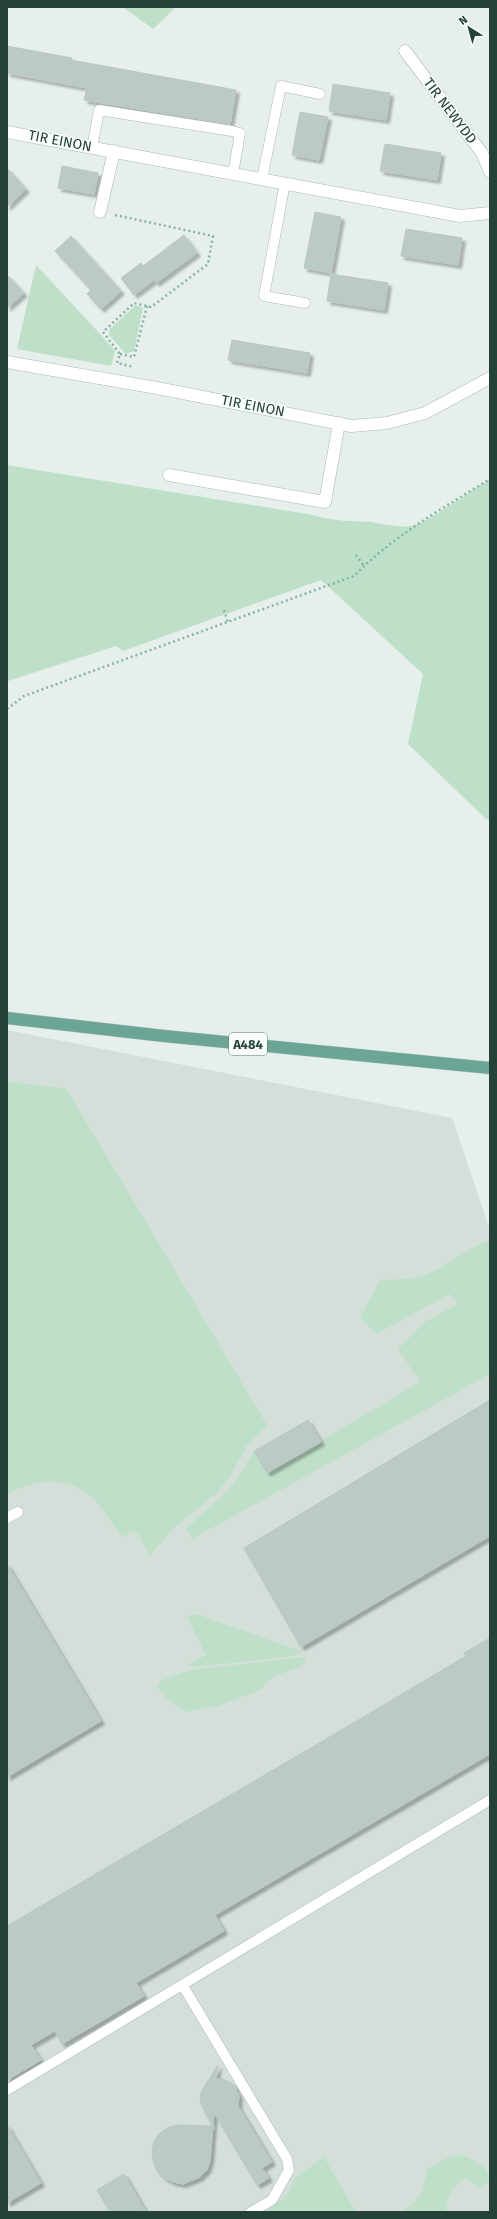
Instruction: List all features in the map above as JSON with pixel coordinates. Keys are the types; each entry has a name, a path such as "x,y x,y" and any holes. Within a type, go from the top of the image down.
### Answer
{"main road":[{"name":"A484","path":"7,1018 164,1036 490,1068"}],"street":[{"name":"TIR NEWYDD","path":"405,52 482,153 490,172"},
{"name":"TIR EINON","path":"7,132 460,216 490,210"},
{"path":"100,212 114,152"},
{"name":"TIR EINON","path":"7,362 351,426 387,423 425,413 490,378"},
{"path":"169,475 325,502 339,423"}],"lane":[{"path":"262,179 281,86 320,94"},
{"path":"92,148 99,110 240,133 233,174"},
{"path":"285,183 264,296 305,304"},
{"path":"7,1518 18,1512"},
{"path":"7,2090 183,1986 490,1800"},
{"path":"183,1986 287,2159 288,2170 272,2200 251,2212"}],"path":[{"path":"100,212 213,236 208,264 151,306 134,303 103,332 120,354 134,357 147,306"},
{"path":"120,354 117,363 138,368"},
{"path":"7,709 24,696 354,576 374,556 412,528 490,479"},
{"path":"356,554 364,566"},
{"path":"224,610 228,623"}],"shaded area":[{"path":"7,1030 452,1118 490,1230 490,2212 7,2212"}],"green space":[{"path":"123,7 176,7 153,29"},
{"path":"36,265 115,351 111,366 17,349"},
{"path":"136,305 143,308 134,351 126,354 109,335 109,330"},
{"path":"7,465 327,518 370,522 391,526 412,526 418,524 490,479 490,819 486,819 408,744 423,674 321,580 123,651 116,646 8,681"},
{"path":"7,1082 66,1088 267,1425 247,1445 229,1478 217,1493 175,1527 150,1555 137,1533 133,1531 122,1537 103,1509 90,1495 80,1489 60,1482 49,1482 28,1485 7,1494"},
{"path":"490,1240 490,1374 192,1539 186,1529 233,1485 254,1451 267,1473 420,1382 398,1349 426,1321 458,1304 450,1294 376,1334 360,1318 380,1280 409,1279 427,1274 437,1270 471,1249"},
{"path":"196,1614 303,1652 294,1656 194,1667 187,1665 206,1655 187,1617"},
{"path":"303,1657 306,1662 300,1667 272,1677 261,1690 217,1706 186,1712 167,1699 157,1686 162,1680 191,1670"},
{"path":"462,2155 484,2167 490,2180 481,2188 466,2178 451,2192 447,2201 447,2212 403,2212 420,2196 428,2169 449,2157"},
{"path":"324,2157 356,2212 263,2212 287,2195 294,2179"}],"building":[{"path":"7,46 72,58 71,60 236,90 230,124 84,100 87,88 7,73"},
{"path":"333,84 390,93 386,120 329,111"},
{"path":"300,112 328,117 319,160 292,155"},
{"path":"385,144 441,153 437,180 380,171"},
{"path":"62,166 98,173 94,194 58,188"},
{"path":"7,168 26,189 7,207"},
{"path":"315,212 341,217 331,273 304,268"},
{"path":"406,229 462,238 458,265 401,256"},
{"path":"184,235 197,253 156,283 154,280 134,295 121,278 141,263 143,266"},
{"path":"71,236 121,291 101,309 87,294 91,290 55,251"},
{"path":"331,274 388,283 384,310 327,301"},
{"path":"7,275 24,293 7,308"},
{"path":"232,340 310,353 307,373 228,360"},
{"path":"490,1400 490,1536 301,1647 244,1548"},
{"path":"308,1420 321,1442 267,1473 254,1451"},
{"path":"7,1564 101,1721 7,1777"},
{"path":"490,1638 490,1754 215,1915 224,1931 136,1983 144,1996 62,2044 55,2031 31,2045 41,2060 7,2080 7,1926 466,1656 464,1653"},
{"path":"218,2065 216,2079 223,2079 234,2085 239,2096 238,2106 272,2162 262,2168 269,2178 257,2185 214,2113 210,2161 207,2170 200,2177 183,2184 173,2182 164,2178 157,2171 153,2161 152,2151 154,2141 160,2133 169,2127 179,2125 212,2126 201,2104 200,2098 201,2092"},
{"path":"7,2125 41,2183 7,2203"},
{"path":"124,2174 146,2212 110,2212 97,2190"}]}
